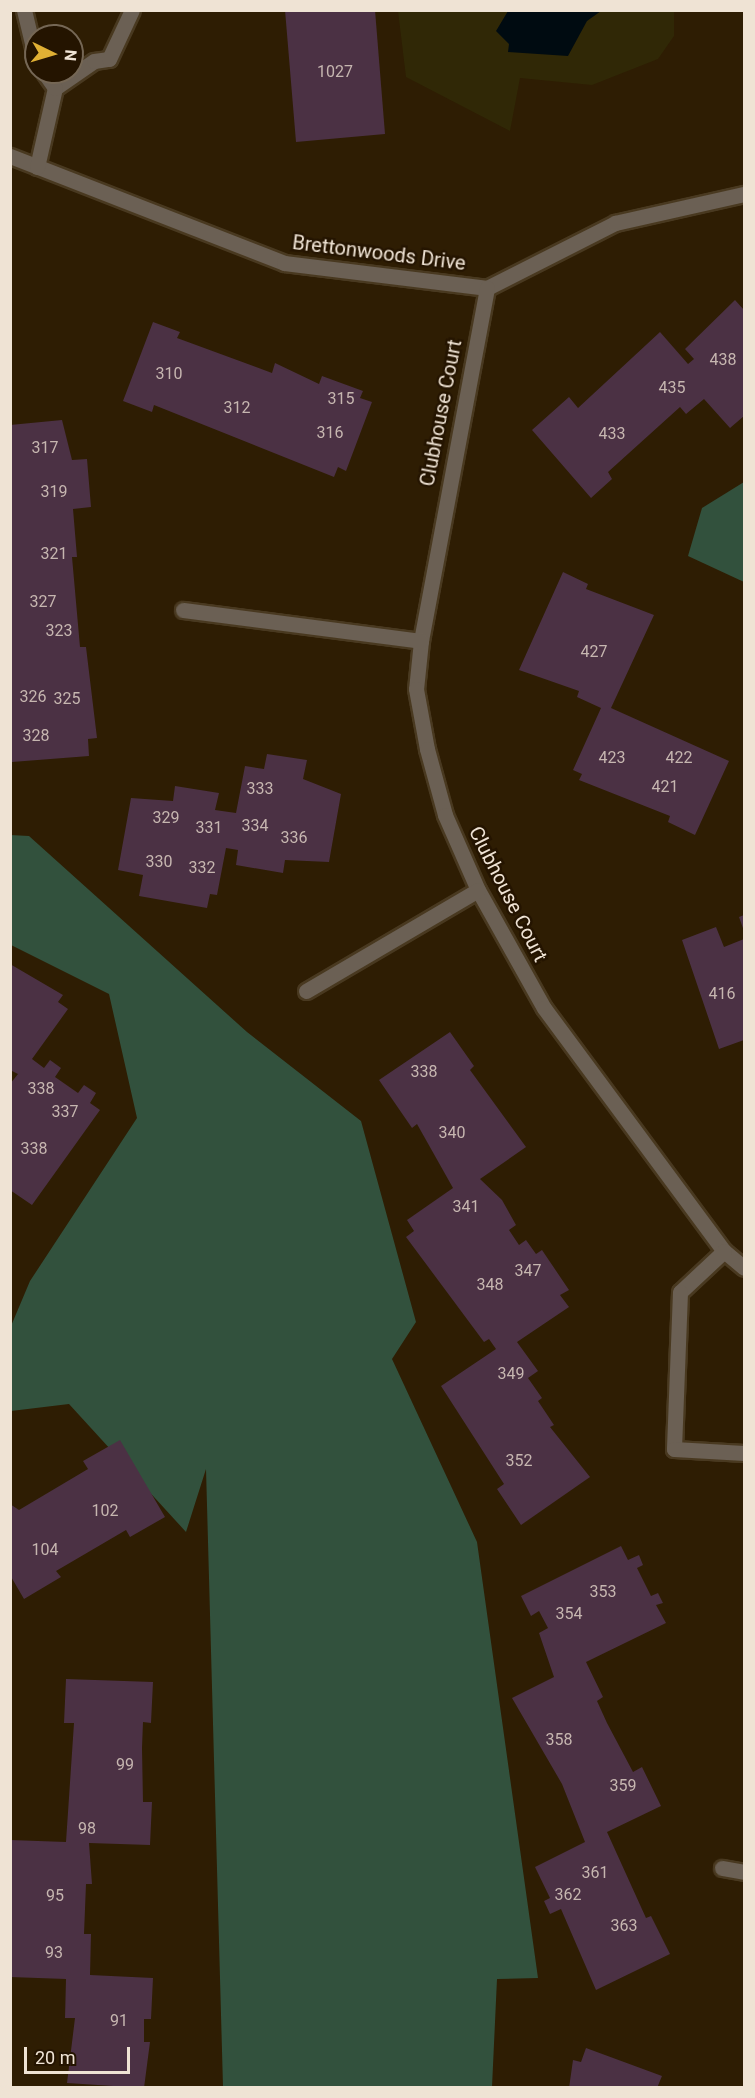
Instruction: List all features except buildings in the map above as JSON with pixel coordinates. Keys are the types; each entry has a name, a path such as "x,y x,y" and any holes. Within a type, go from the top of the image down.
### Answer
{"street":[{"path":"37,167 55,88 94,61 109,59 132,10"},
{"path":"52,84 55,88"},
{"name":"Brettonwoods Drive","path":"10,156 284,263 487,288 615,223 744,194"},
{"name":"Clubhouse Court","path":"487,288 421,641 416,689 427,749 445,815 478,890 544,1008 724,1251 744,1268"},
{"path":"183,610 421,641"},
{"path":"306,991 478,890"},
{"path":"724,1251 680,1292 674,1449 744,1453"},
{"path":"722,1868 744,1872"}],"green space":[{"path":"744,482 744,582 688,556 702,508"},
{"path":"10,835 29,836 247,1032 361,1121 416,1322 392,1359 477,1542 538,1978 497,1979 492,2087 223,2087 206,1469 186,1532 69,1404 11,1411 11,1326 30,1281 137,1118 109,994 11,945"}],"sand":[{"path":"398,11 674,11 674,36 658,59 592,85 520,78 510,131 406,77"}],"shaded area":[{"path":"508,11 601,11 587,21 568,56 508,52 509,44 496,31"}]}
